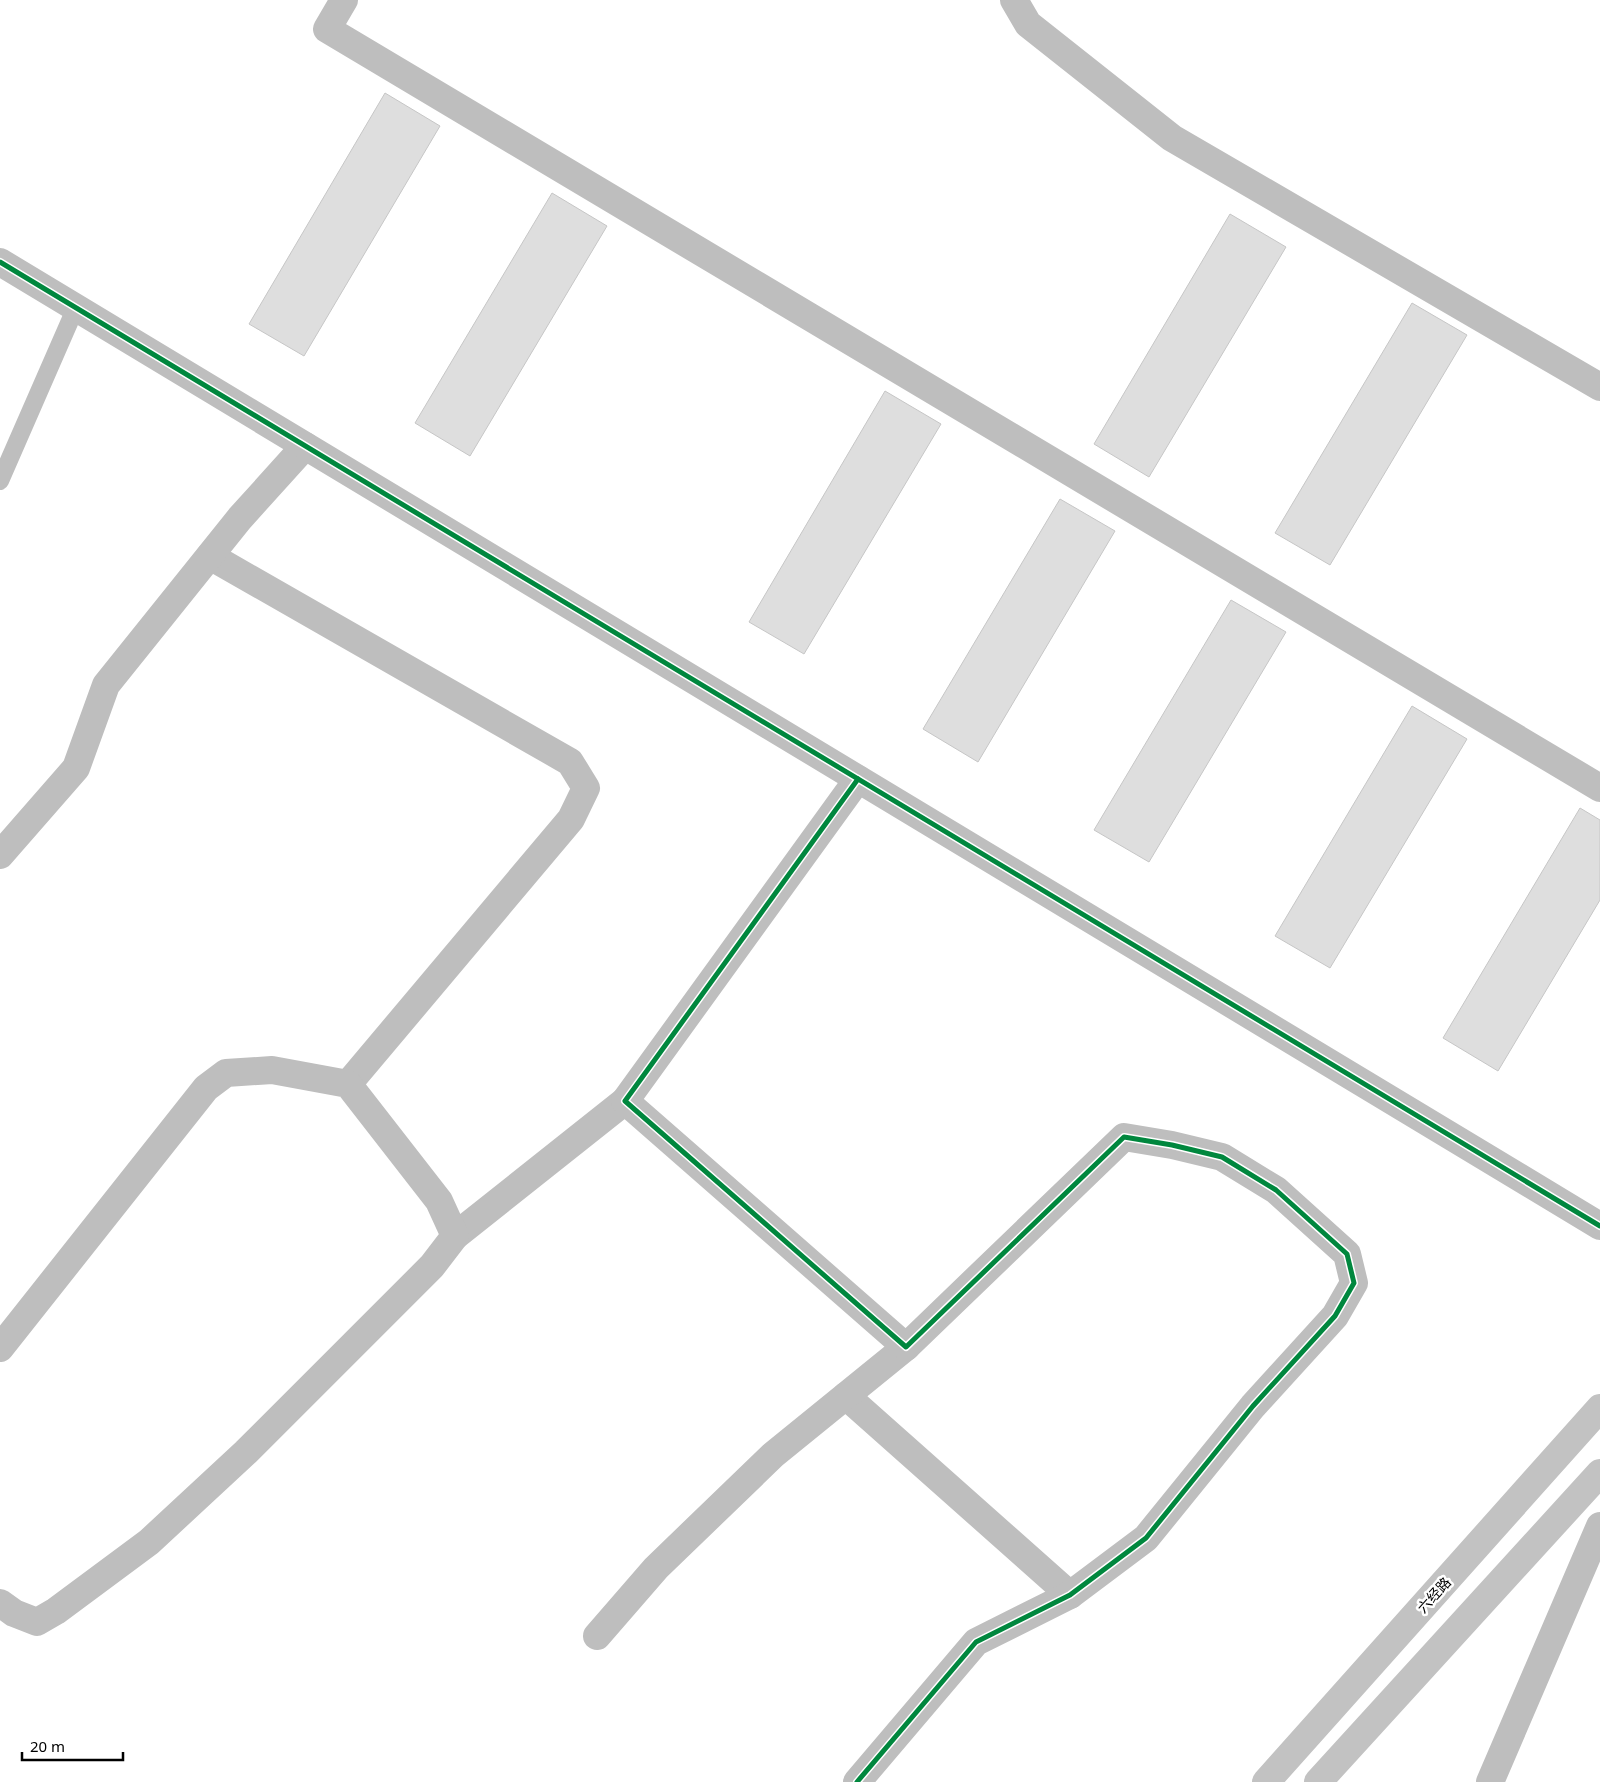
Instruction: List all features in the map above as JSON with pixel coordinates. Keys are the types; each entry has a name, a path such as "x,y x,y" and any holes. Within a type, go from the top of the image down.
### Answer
{"main road":[{"name":"六经路","path":"1266,1782 1600,1408"},
{"path":"1318,1782 1600,1473"}],"street":[{"path":"344,0 328,29 1600,788"},
{"path":"1014,0 1028,24 1172,138 1600,387"},
{"path":"0,262 1600,1226"},
{"path":"0,855 76,768 106,685 240,518 305,446"},
{"path":"210,556 570,762 586,788 571,819 348,1084"},
{"path":"0,1603 14,1614 37,1622 56,1611 149,1542 246,1452 432,1266 455,1236 625,1101 858,779"},
{"path":"0,1348 206,1088 226,1073 272,1070 348,1084 439,1201 455,1236"},
{"path":"625,1101 906,1347"},
{"path":"597,1636 656,1568 773,1455 906,1347 1124,1137 1172,1145 1222,1157 1276,1190 1347,1254 1354,1283 1335,1316 1253,1406 1146,1538 1070,1595 976,1642 857,1782"},
{"path":"846,1396 1070,1595"},
{"path":"1490,1782 1600,1526"}],"lane":[{"path":"0,482 76,307"}],"building":[{"path":"385,93 440,126 304,356 249,324"},
{"path":"552,193 607,226 470,456 415,423"},
{"path":"1230,214 1286,247 1149,477 1094,444"},
{"path":"1412,303 1467,335 1330,565 1275,533"},
{"path":"885,391 941,424 804,654 749,622"},
{"path":"1060,499 1115,531 978,762 923,729"},
{"path":"1231,600 1286,632 1149,862 1094,830"},
{"path":"1412,706 1467,739 1330,968 1275,936"},
{"path":"1580,808 1600,820 1600,900 1498,1071 1443,1038"}],"cycle path":[{"path":"0,262 1600,1226"},
{"path":"857,1782 976,1642 1070,1595 1146,1538 1253,1406 1335,1316 1354,1283 1347,1254 1276,1190 1222,1157 1172,1145 1124,1137 906,1347 625,1101 858,779"}]}
